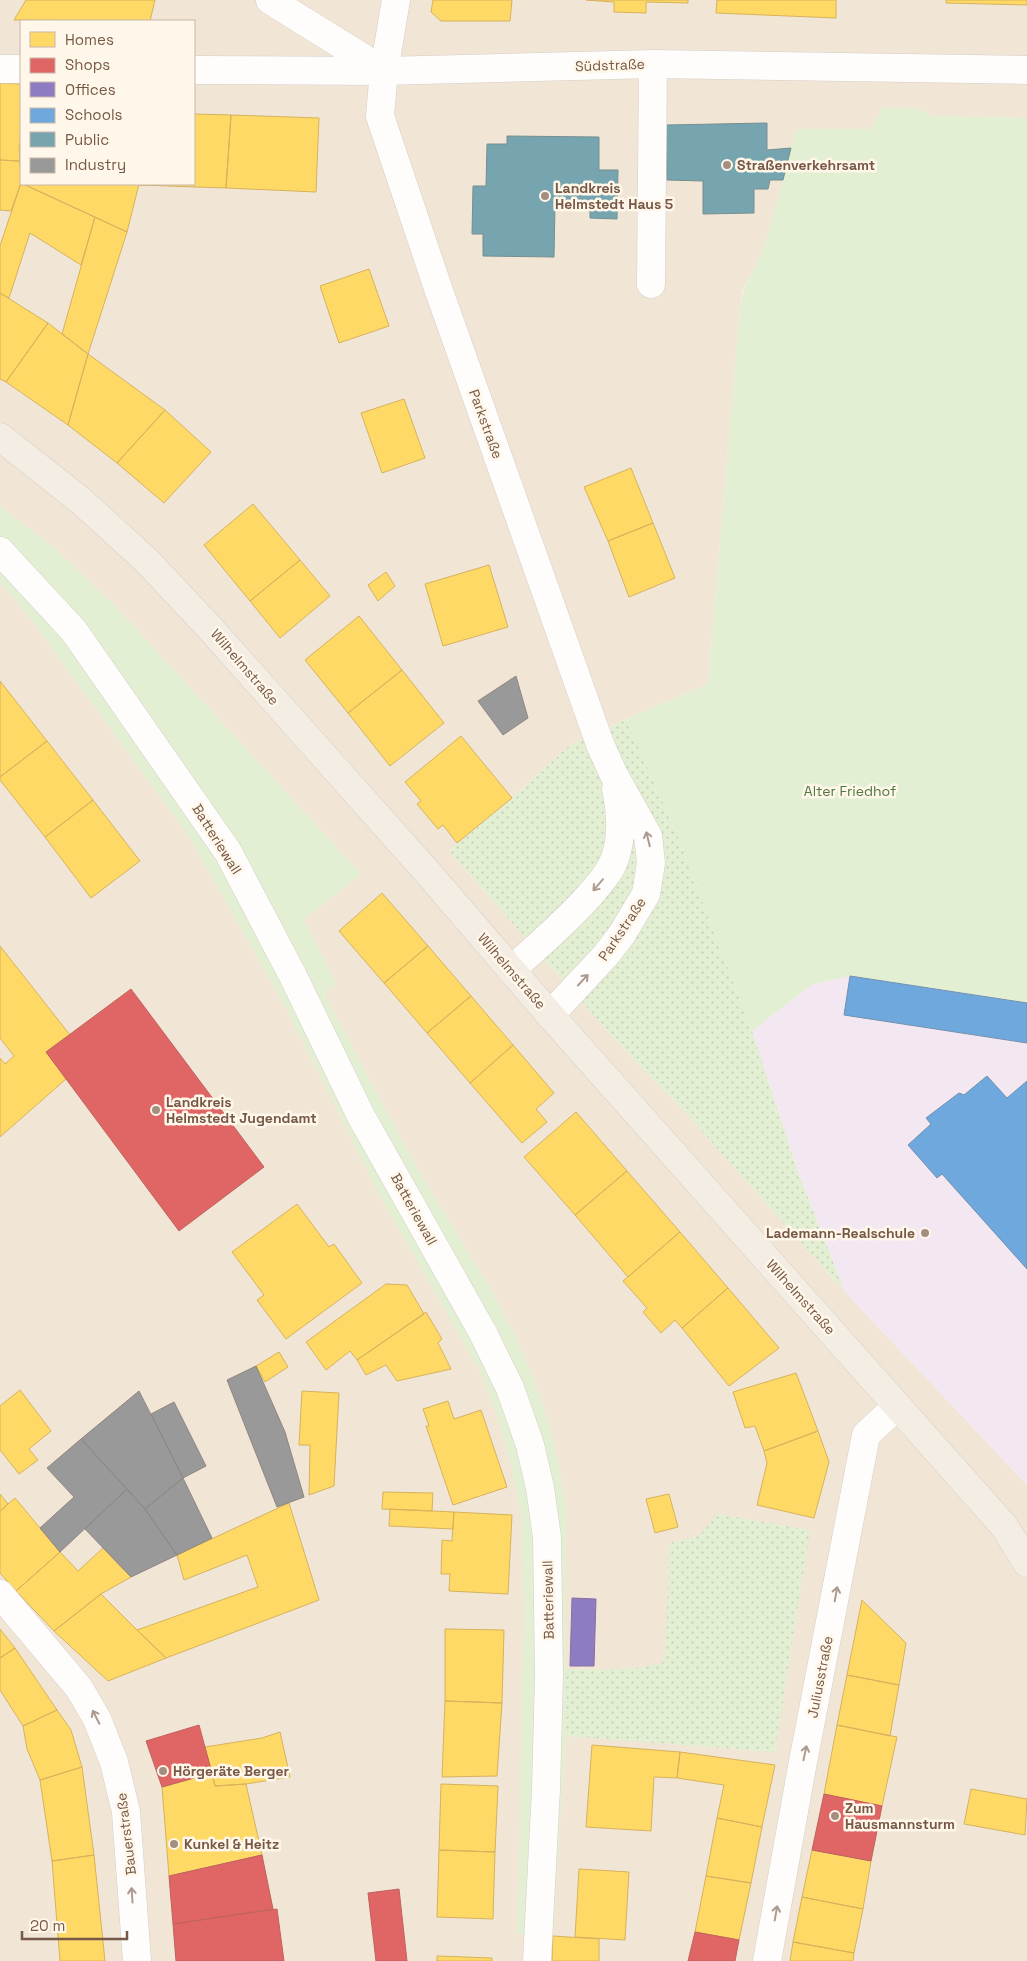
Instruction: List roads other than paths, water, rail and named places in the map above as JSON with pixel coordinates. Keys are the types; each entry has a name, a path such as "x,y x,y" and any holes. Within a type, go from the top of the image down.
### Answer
{"main road":[{"name":"Wilhelmstraße","path":"0,438 80,500 147,561 209,627 429,874 550,1016 1004,1526 1027,1563"},
{"name":"Wilhelmstraße","path":"1004,1526 1027,1544"}],"street":[{"path":"270,0 384,71"},
{"name":"Parkstraße","path":"396,0 384,71 380,116 442,301 600,744 613,773 648,836 651,863 646,894 622,934 606,955 550,1016"},
{"path":"651,284 653,64"},
{"name":"Südstraße","path":"195,70 384,71 653,64 1027,70"},
{"path":"0,69 20,69"},
{"name":"Batteriewall","path":"0,551 74,631 228,852 293,976 361,1116 483,1333 510,1388 530,1446 540,1488 547,1536 549,1676 546,1789 537,1961"},
{"name":"Parkstraße","path":"511,970 569,919 606,877 615,858 620,834 621,811 613,773"},
{"name":"Juliusstraße","path":"767,1961 802,1766 866,1435 897,1406"},
{"name":"Bauerstraße","path":"0,1594 79,1688 97,1719 114,1762 126,1812 137,1961"}],"place":[{"name":"Straßenverkehrsamt","path":"727,165"},
{"name":"Landkreis Helmstedt Haus 5","path":"545,196"},
{"name":"Landkreis Helmstedt Jugendamt","path":"156,1110"},
{"name":"Lademann-Realschule","path":"925,1233"},
{"name":"Hörgeräte Berger","path":"163,1771"},
{"name":"Zum Hausmannsturm","path":"835,1816"},
{"name":"Kunkel & Heitz","path":"174,1844"}],"park label":[{"name":"Alter Friedhof","path":"850,791"}]}
